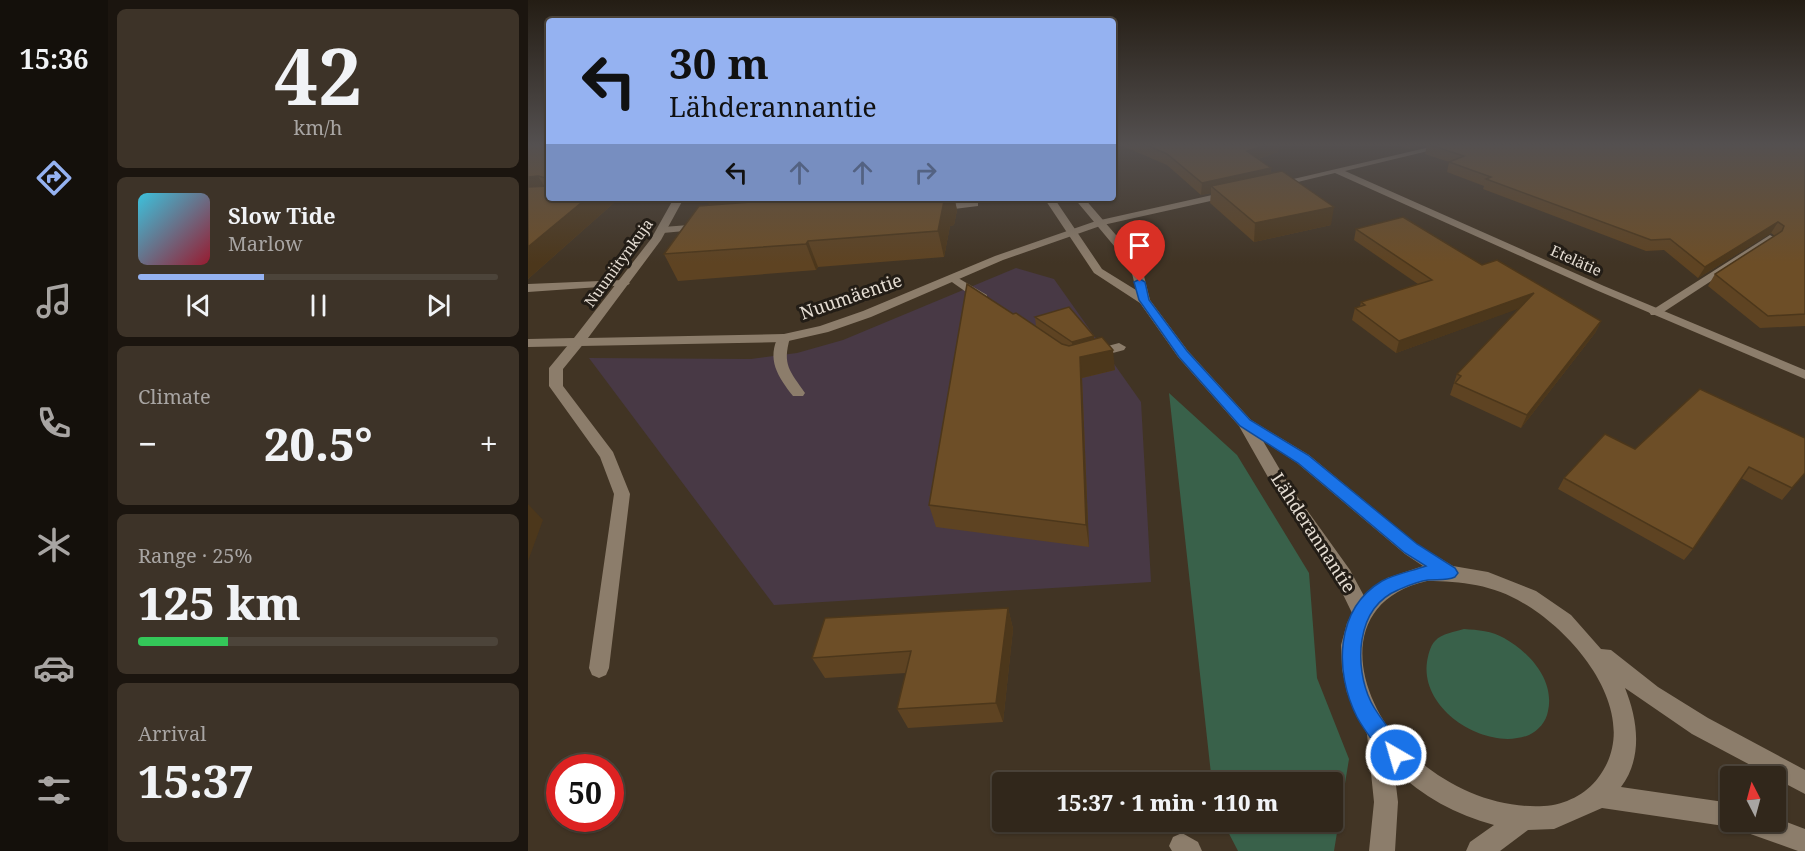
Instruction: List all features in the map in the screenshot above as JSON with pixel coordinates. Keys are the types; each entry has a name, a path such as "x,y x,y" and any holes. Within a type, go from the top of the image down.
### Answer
{"street":[{"path":"1269,186 1279,184"},
{"name":"Etelätie","path":"1366,184 1805,375"},
{"name":"Nuumäentie","path":"528,343 784,338 824,329 867,314 999,258 1100,223 1246,191"},
{"name":"Nuuniitynkuja","path":"599,669 622,494 607,456 556,386 556,368 663,230 678,201"},
{"name":"Lähderannantie","path":"1051,201 1098,271 1144,300"},
{"name":"Lähderannantie","path":"1082,201 1135,264 1144,300 1183,354 1245,423 1283,489 1343,575 1362,612"},
{"path":"929,208 975,204"},
{"path":"663,230 709,226"},
{"path":"1656,312 1770,238"},
{"path":"953,278 994,306"},
{"path":"528,288 624,283"},
{"path":"784,338 779,351 780,368 798,393"},
{"path":"1081,357 1119,347"},
{"name":"Lähderannantie","path":"1245,423 1303,459 1411,549 1449,573"},
{"path":"1584,639 1600,660 1613,684 1622,708 1625,733 1622,756 1614,777 1599,796 1579,808 1554,817 1498,815 1442,792 1417,774 1396,755 1378,733 1365,711 1351,666 1351,646 1362,612 1374,597 1389,586 1427,573 1472,575 1519,591 1563,620 1584,639 1630,681 1672,711 1716,737 1805,782"},
{"path":"1378,733 1386,802 1382,851"},
{"path":"1599,796 1720,813"},
{"path":"1479,851 1525,817"},
{"path":"1779,832 1805,841"}],"shaded area":[{"path":"1016,268 1054,279 1141,402 1151,582 774,605 589,358 751,359 797,353 843,340"}],"green space":[{"path":"1169,393 1237,455 1309,573 1317,678 1349,759 1343,796 1343,772 1211,772"},
{"path":"1464,629 1490,632 1504,638 1522,651 1538,668 1548,688 1549,700 1546,719 1533,733 1512,739 1494,738 1476,732 1445,711 1434,696 1428,680 1427,662 1431,648 1441,636"},
{"path":"1228,832 1337,832 1334,851 1238,851"}],"building":[{"path":"1222,184 1300,184 1334,207 1255,223 1211,186"},
{"path":"1499,184 1805,184 1805,314 1768,316 1715,274 1782,231 1784,226 1778,222 1705,267 1670,239 1651,240"},
{"path":"546,186 546,201 583,201 528,247 528,187"},
{"path":"710,201 746,201 709,204"},
{"path":"763,201 944,201 938,231 808,241 806,244 664,254 699,206"},
{"path":"1403,217 1482,265 1497,260 1601,321 1527,415 1455,383 1461,376 1457,374 1534,293 1399,341 1355,308 1365,305 1361,302 1432,280 1356,229"},
{"path":"967,284 1062,344 1069,346 1102,337 1113,350 1080,357 1086,525 929,505"},
{"path":"1069,307 1094,336 1072,342 1035,317"},
{"path":"1700,389 1805,438 1805,473 1792,488 1749,467 1693,549 1564,478 1605,434 1635,449"},
{"path":"1008,608 996,703 897,709 911,651 812,658 825,618"}],"route":[{"path":"1140,282 1144,300 1183,354 1245,423 1303,459 1411,549 1449,573 1427,573 1389,586 1374,597 1362,612 1355,628 1351,646 1351,666 1356,688 1365,711 1378,733 1396,755"}]}
